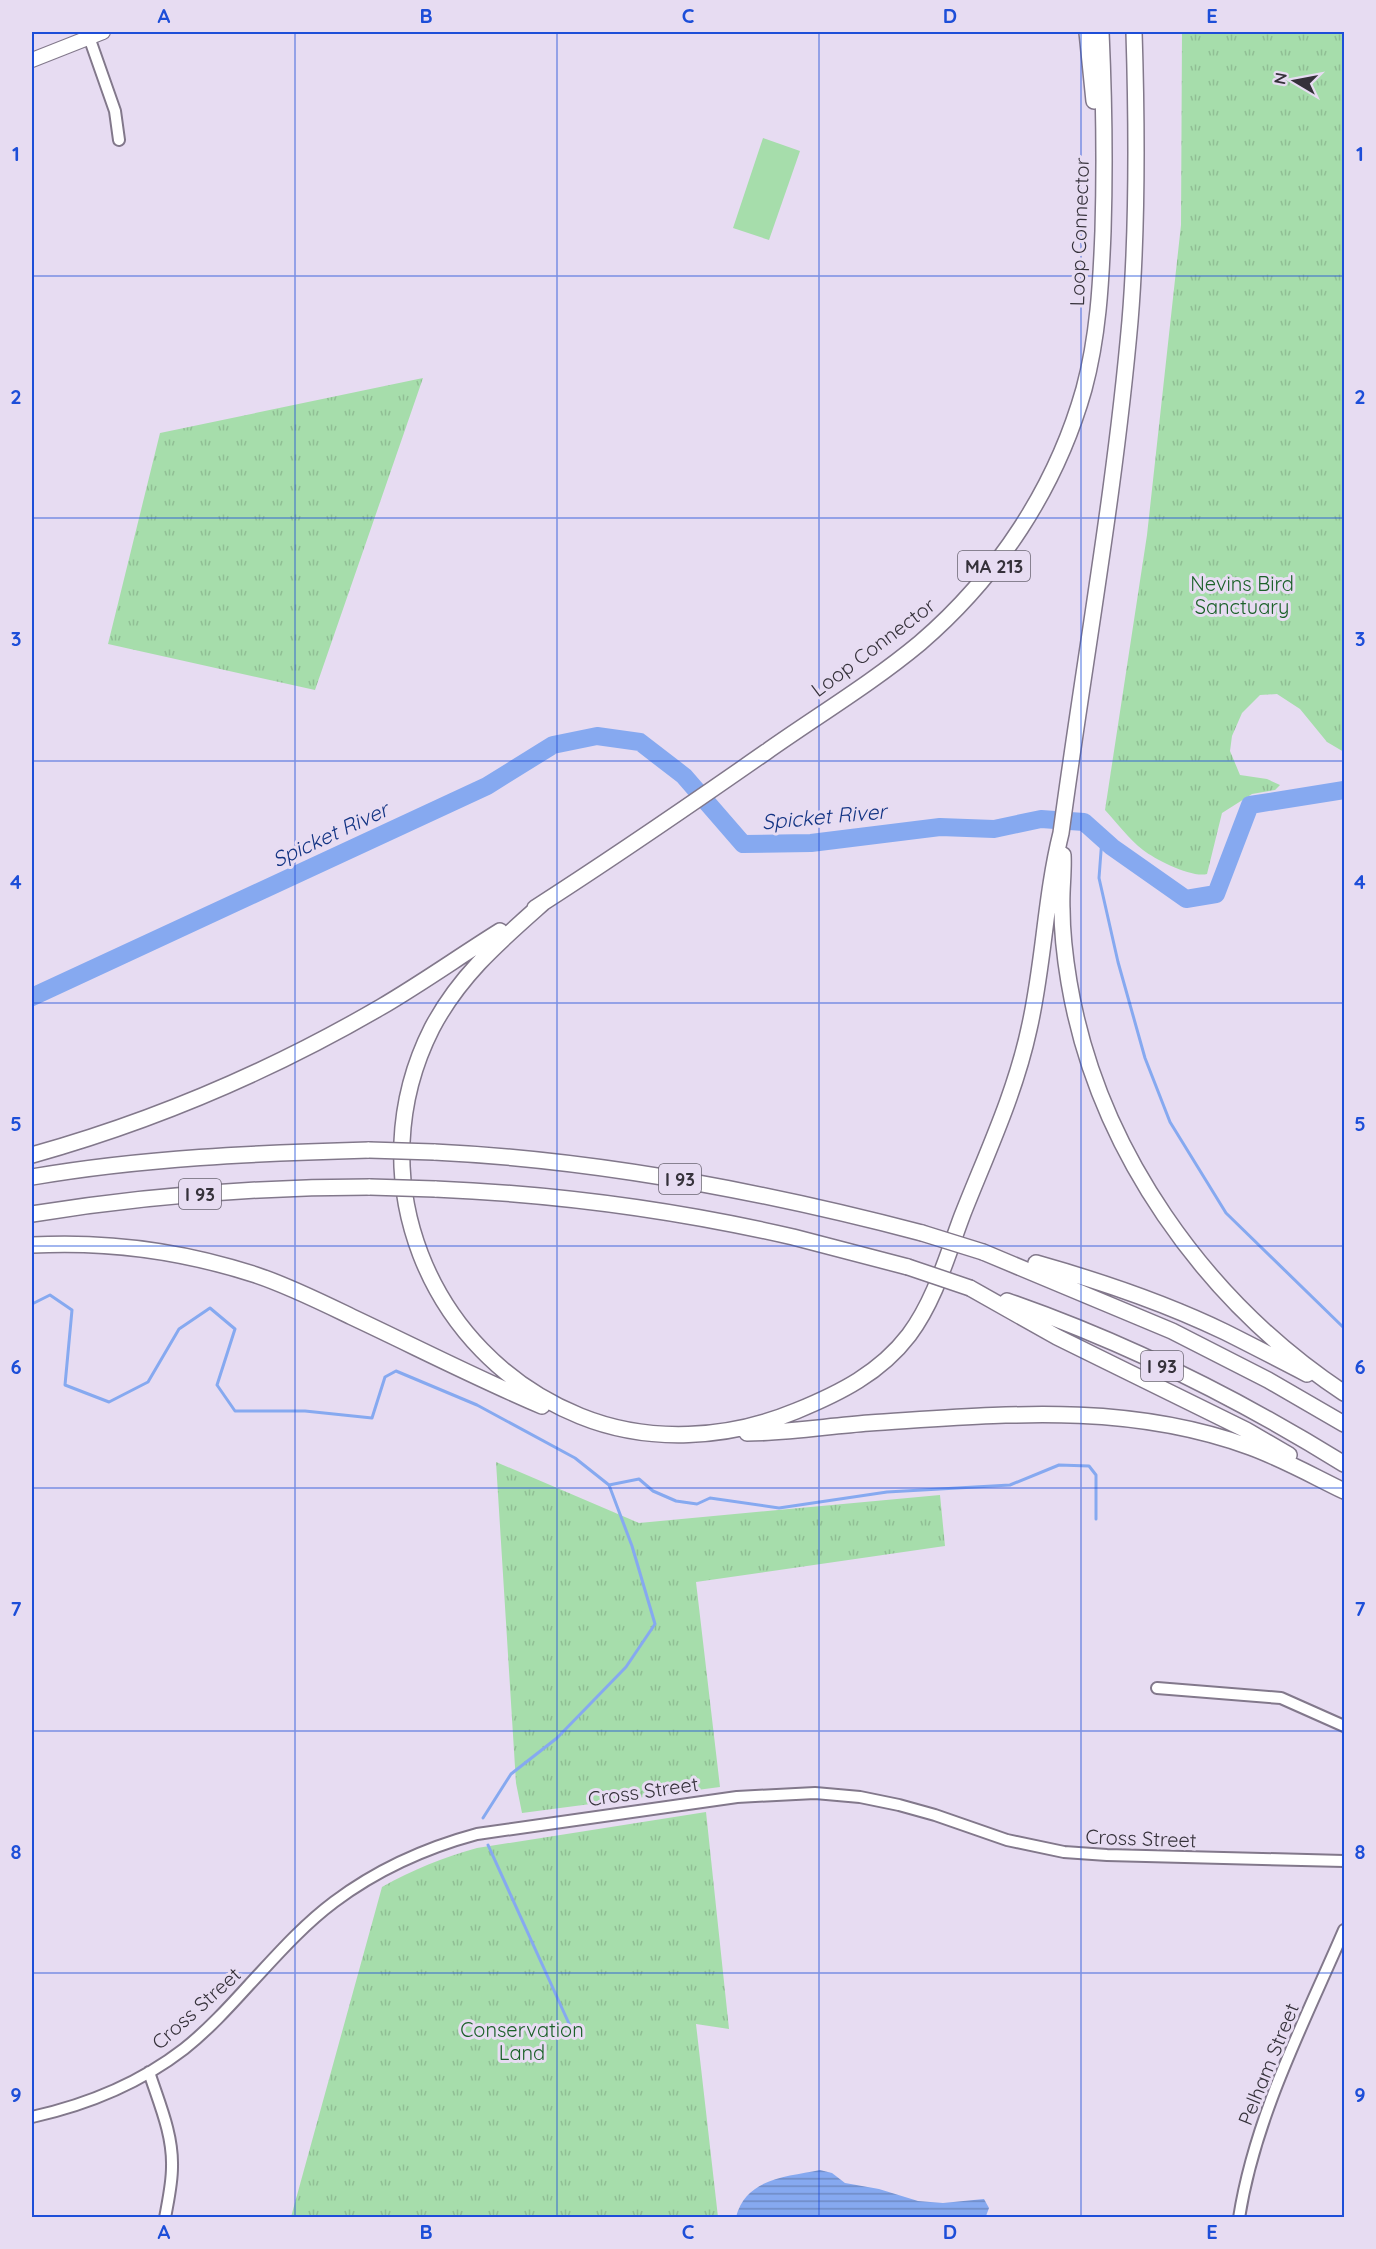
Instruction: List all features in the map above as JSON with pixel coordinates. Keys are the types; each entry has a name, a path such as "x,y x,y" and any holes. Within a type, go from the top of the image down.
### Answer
{"highway":[{"path":"1087,32 1104,214"},
{"name":"Loop Connector","path":"543,903 693,803 917,645 959,606 1001,557 1041,495 1076,413 1089,367 1096,330 1104,214 1101,32"},
{"path":"705,1434 770,1421 847,1388 888,1359 920,1319 932,1294 1016,1079 1036,996 1054,861 1066,800 1124,380 1130,319 1135,214 1134,32"},
{"path":"1135,85 1141,32"},
{"path":"1061,833 1062,911 1070,982 1081,1034 1103,1103 1124,1148 1169,1221 1227,1292 1269,1336 1344,1393"},
{"path":"32,1155 158,1114 277,1063 381,1007 543,903"},
{"path":"543,903 475,964 454,992 432,1029 418,1062 406,1103 402,1137 402,1175 409,1217 421,1257 441,1298 458,1322 482,1351 519,1381 545,1399 588,1419"},
{"name":"I 93","path":"32,1177 170,1160 263,1153 369,1150 434,1152 561,1162 696,1182 774,1197 922,1233 983,1252 1172,1331 1268,1380 1344,1424"},
{"name":"I 93","path":"32,1214 150,1197 257,1190 370,1187 435,1188 566,1199 712,1221 792,1237 908,1267 1069,1325 1172,1370 1277,1425 1344,1464"},
{"path":"32,1245 83,1244 140,1248 209,1261 257,1275 315,1299 552,1411 641,1432 677,1435 759,1433 868,1423 1029,1414 1115,1417 1198,1432 1249,1447 1344,1490"},
{"path":"983,1252 1024,1260 1080,1276 1171,1309 1224,1332 1344,1393"},
{"path":"970,1288 1120,1370 1246,1431 1344,1490"}],"main road":[{"path":"32,60 103,32"}],"street":[{"path":"89,37 115,111 119,141"},
{"path":"1157,1688 1281,1698 1344,1726"},
{"name":"Cross Street","path":"32,2117 84,2103 149,2072 171,2058 200,2035 296,1935 355,1887 390,1866 423,1851 470,1836 507,1828 737,1797 815,1792 860,1797 899,1805 1014,1842 1064,1852 1107,1856 1344,1861"},
{"name":"Pelham Street","path":"1239,2217 1256,2140 1344,1930"},
{"path":"149,2072 172,2150 172,2168 165,2217"}],"green space":[{"name":"Nevins Bird Sanctuary","path":"1182,32 1344,32 1344,752 1327,742 1300,709 1277,694 1260,695 1242,713 1232,736 1230,751 1240,775 1267,779 1280,785 1275,790 1252,794 1222,813 1207,874 1200,875 1174,867 1143,850 1105,810 1147,535 1181,225"},
{"path":"763,138 800,151 769,240 733,228"},
{"path":"423,378 315,690 108,644 160,433"},
{"path":"496,1462 639,1523 940,1495 945,1546 696,1582 720,1787 522,1813 516,1783"},
{"name":"Conservation Land","path":"706,1812 729,2029 696,2024 718,2217 291,2217 382,1887 428,1864 477,1848"}],"water":[{"path":"820,2170 832,2173 845,2183 879,2189 918,2201 943,2203 984,2199 989,2208 983,2218 736,2217 741,2204 758,2187 781,2178"}],"waterway":[{"name":"Spicket River","path":"32,997 487,786 553,745 597,736 640,742 684,776 743,844 811,843 940,827 994,829 1041,819 1084,822 1112,847 1186,899 1216,894 1250,805 1344,790"},
{"path":"1102,838 1099,878 1118,962 1145,1058 1170,1122 1226,1213 1344,1328"},
{"path":"32,1304 50,1295 72,1310 65,1385 109,1402 148,1382 179,1329 210,1308 235,1329 217,1385 235,1411 305,1411 372,1418 385,1377 396,1371 477,1405 575,1458 609,1485 632,1546 655,1624 626,1667 557,1738 511,1774 483,1818"},
{"path":"609,1485 639,1479 653,1491 676,1501 697,1504 710,1498 779,1508 887,1492 1010,1485 1059,1465 1089,1466 1096,1475 1096,1519"},
{"path":"488,1845 571,2028"}]}
